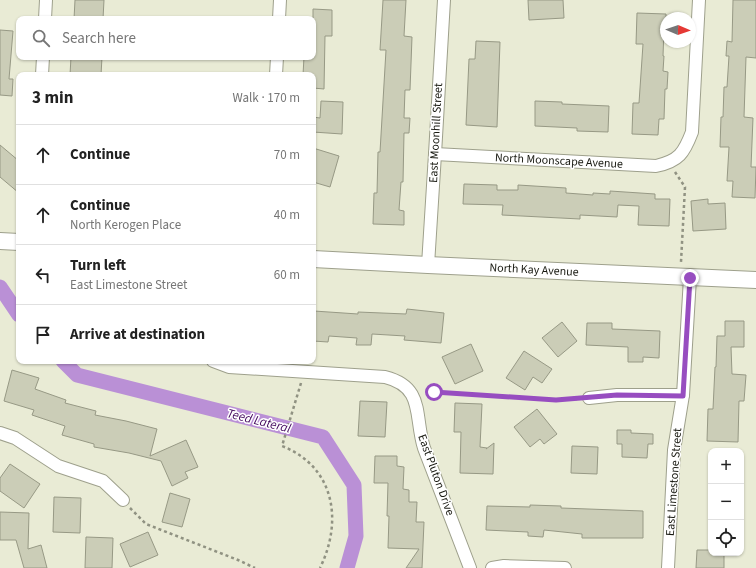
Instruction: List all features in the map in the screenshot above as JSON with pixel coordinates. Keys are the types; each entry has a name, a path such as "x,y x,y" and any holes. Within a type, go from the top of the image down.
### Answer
{"street":[{"path":"45,16 46,0"},
{"path":"279,16 280,0"},
{"name":"East Moonhill Street","path":"428,265 436,154 444,0"},
{"name":"North Moonscape Avenue","path":"436,154 656,166 669,163 680,155 687,145 692,132 700,0"},
{"path":"42,72 43,60"},
{"path":"276,72 277,60"},
{"name":"North Kay Avenue","path":"316,259 428,265 685,272 756,280"},
{"name":"East Limestone Street","path":"668,568 674,450 683,396 685,272"},
{"path":"222,364 230,367 302,371"},
{"name":"East Pluton Drive","path":"302,371 385,377 403,384 410,390 418,409 420,436 424,448 470,568"},
{"path":"589,398 617,395 683,396"},
{"path":"0,433 15,438 58,466 103,481 123,500"},
{"path":"492,568 504,566 564,568"}],"path":[{"path":"669,163 685,187 685,272"},
{"path":"302,371 301,388 282,446 298,453 309,461 320,476 328,492 332,508 332,527 320,568"},
{"path":"431,392 556,400 589,398"},
{"path":"123,500 146,524 255,568"}],"building":[{"path":"75,0 104,0 103,16 74,16"},
{"path":"383,0 406,0 404,36 412,37 410,90 405,90 404,118 410,118 409,133 404,133 403,182 401,182 399,210 404,211 404,225 373,224 374,193 377,193 378,152 380,152 386,50 380,50"},
{"path":"528,0 563,0 564,18 529,20"},
{"path":"733,0 756,0 756,58 746,57 744,117 753,118 751,167 756,167 755,198 732,197 733,181 727,181 729,147 720,147 724,87 727,87 729,56 726,56 727,41 732,42"},
{"path":"313,9 332,10 332,36 325,36 324,89 316,88 316,72 303,72 304,60 316,60 316,16 313,16"},
{"path":"637,13 660,14 660,48 663,48 663,71 668,72 667,89 665,89 664,119 659,119 658,135 632,134 633,103 639,103 643,44 636,44"},
{"path":"0,30 13,31 9,79 13,79 12,96 0,95"},
{"path":"476,41 500,42 497,127 466,125 469,59 475,59"},
{"path":"71,60 102,60 101,72 70,72"},
{"path":"321,101 343,102 342,134 316,132 316,117 320,118"},
{"path":"535,101 609,106 608,132 577,131 577,128 535,126"},
{"path":"0,145 16,158 16,190 0,177"},
{"path":"316,149 339,156 330,187 316,183"},
{"path":"464,184 497,185 497,190 518,190 518,185 566,188 566,193 593,195 593,193 610,194 610,191 655,194 655,199 670,199 669,226 638,225 639,206 618,205 617,217 580,215 580,219 502,215 503,205 463,204"},
{"path":"708,199 708,204 725,203 726,229 693,231 691,201"},
{"path":"407,309 444,313 441,343 404,340 405,336 372,334 371,345 356,345 357,338 329,336 328,342 316,341 316,311 358,314 358,312 406,314"},
{"path":"725,321 744,321 744,347 731,347 732,374 746,375 744,401 739,401 738,442 707,441 708,409 713,409 717,336 725,336"},
{"path":"562,322 577,341 558,357 542,338"},
{"path":"587,323 612,323 612,329 660,331 659,358 643,357 643,362 628,362 628,347 586,345"},
{"path":"471,344 483,371 455,384 442,357"},
{"path":"524,351 552,369 542,383 533,377 525,390 506,378"},
{"path":"12,370 39,378 35,389 66,400 65,403 96,411 95,415 157,429 150,456 186,440 198,467 185,472 188,478 172,486 161,461 129,453 94,447 94,444 62,435 65,426 32,415 34,410 4,401"},
{"path":"360,401 387,402 385,437 358,436"},
{"path":"455,403 482,404 480,447 487,448 486,449 494,443 493,474 460,473 461,432 454,432"},
{"path":"537,409 557,434 544,444 540,439 530,447 514,427"},
{"path":"617,430 631,430 631,433 653,434 653,444 648,444 647,458 622,457 622,444 617,444"},
{"path":"572,446 598,447 597,474 571,473"},
{"path":"375,456 397,456 397,466 404,467 403,489 409,490 409,502 417,502 416,522 424,522 422,568 406,568 419,549 388,548 388,483 374,483"},
{"path":"10,464 40,484 24,508 0,491 0,478"},
{"path":"170,493 190,499 182,527 162,522"},
{"path":"54,497 81,498 80,533 53,532"},
{"path":"530,505 561,506 561,508 643,511 643,538 582,538 582,534 544,530 543,537 528,536 528,532 486,530 487,506 530,507"},
{"path":"0,512 29,513 28,549 41,545 47,568 24,568 16,540 0,540"},
{"path":"148,532 158,555 130,567 120,544"},
{"path":"86,537 113,538 112,568 85,568"},
{"path":"697,550 708,550 708,556 724,556 724,568 696,568"}],"waterway":[{"name":"Teed Lateral","path":"0,287 16,311"},
{"name":"Teed Lateral","path":"66,364 77,375 323,437 354,485 356,536 347,568"}],"route":[{"path":"434,392 556,400 617,395 683,396 690,278"}]}
